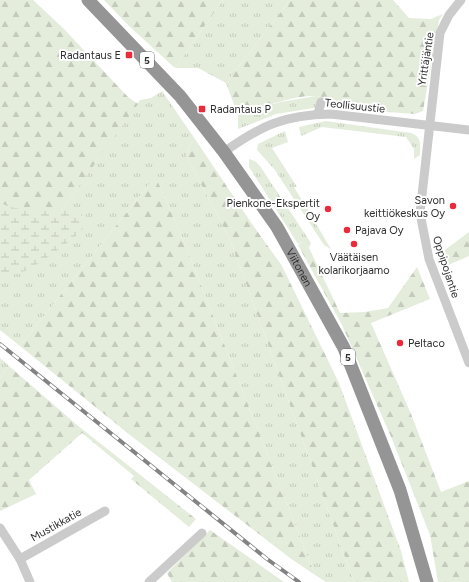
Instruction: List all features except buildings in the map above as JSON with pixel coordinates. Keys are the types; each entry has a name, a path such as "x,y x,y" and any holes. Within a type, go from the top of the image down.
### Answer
{"highway":[{"name":"Viitonen","path":"88,0 180,96 224,152 277,227 344,348 400,490 428,582"}],"street":[{"name":"Yrittäjäntie","path":"429,126 440,33 449,15 461,0"},
{"path":"318,114 321,102"},
{"name":"Teollisuustie","path":"224,152 246,136 269,124 289,118 318,114 331,114 469,130"},
{"name":"Oppipojantie","path":"429,126 420,213 424,239 429,259 469,363"},
{"name":"Mustikkatie","path":"20,559 105,511"},
{"path":"0,528 20,559 30,582"},
{"path":"149,582 202,533"}],"green space":[{"path":"0,0 33,0 63,28 128,97 138,104 61,211 0,280"},
{"path":"104,0 223,0 175,68 129,26"},
{"path":"223,0 290,0 226,83 198,68 175,68"},
{"path":"290,0 393,0 409,18 431,19 443,14 439,20 423,111 415,114 320,107 323,97 313,96 280,102 238,115 226,83"},
{"path":"162,91 195,139 189,146 186,155 231,242 354,582 326,582 315,575 180,232 158,182 151,182 20,346 0,330 0,280 61,211 140,100 151,98"},
{"path":"316,96 323,97 320,107 276,114 238,129 238,115 280,102"},
{"path":"326,121 411,133 419,139 420,155 414,159 414,149 406,137 322,127 301,136 299,127"},
{"path":"285,131 288,142 272,148 297,187 294,187 331,249 324,245 275,170 257,150 258,144"},
{"path":"195,139 282,266 339,383 401,551 409,582 354,582 231,242 186,155 189,146"},
{"path":"249,159 255,161 260,166 311,243 309,248 302,242 298,244 249,167"},
{"path":"151,182 158,182 180,232 315,575 290,558 130,435 20,346"},
{"path":"0,202 7,206 27,210 80,212 85,224 81,231 67,243 40,262 27,270 0,279"},
{"path":"469,232 469,256 446,266 441,253"},
{"path":"302,242 309,248 340,313 365,312 388,308 417,267 430,299 371,323 411,414 441,492 469,481 469,582 438,582 430,535 392,439 342,325 298,245"},
{"path":"0,358 9,366 0,378"},
{"path":"9,366 77,425 196,519 189,527 131,479 134,476 82,433 29,480 36,494 0,511 0,378"},
{"path":"210,530 284,582 172,582 167,573"}],"railway":[{"path":"0,344 267,559 299,582"}],"place":[{"name":"Radantaus E","path":"129,55"},
{"name":"Radantaus P","path":"202,109"},
{"name":"Savon keittiökeskus Oy","path":"453,206"},
{"name":"Pienkone-Ekspertit Oy","path":"328,209"},
{"name":"Pajava Oy","path":"347,230"},
{"name":"Väätäisen kolarikorjaamo","path":"354,244"},
{"name":"Peltaco","path":"400,343"}]}
